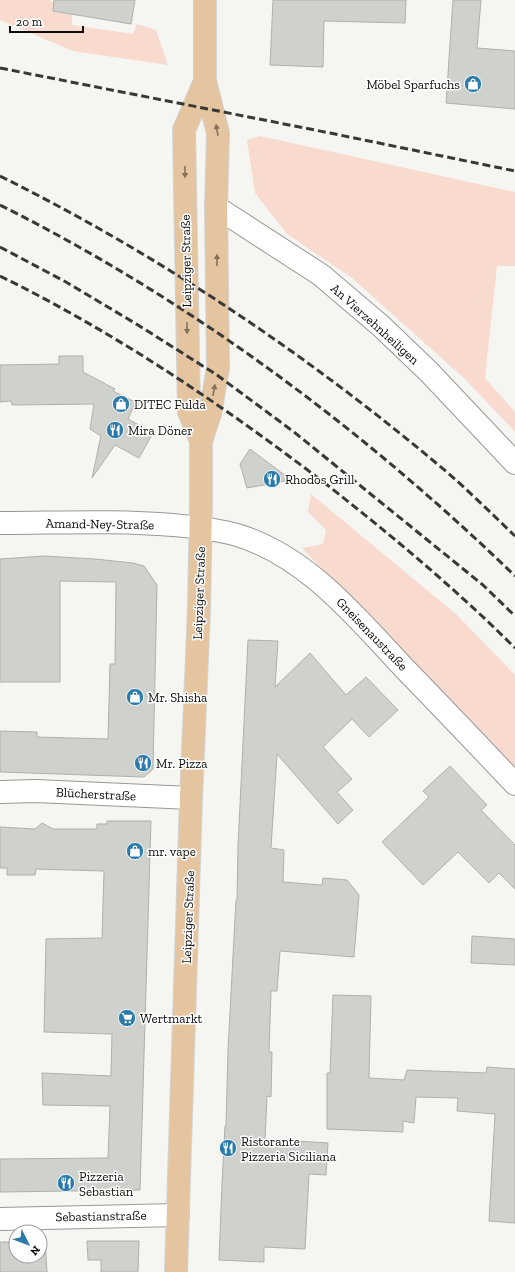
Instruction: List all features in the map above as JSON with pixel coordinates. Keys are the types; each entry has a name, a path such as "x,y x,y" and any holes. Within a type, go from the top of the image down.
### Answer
{"main road":[{"name":"Leipziger Straße","path":"176,1272 201,528 201,441 210,414 218,368 216,207 218,133 205,81 205,0"},
{"name":"Leipziger Straße","path":"201,441 189,412 184,130 205,81"}],"street":[{"name":"An Vierzehnheiligen","path":"216,207 321,275 381,326 428,372 515,463"},
{"name":"Amand-Ney-Straße","path":"0,523 121,522 201,528"},
{"name":"Gneisenaustraße","path":"201,528 236,535 255,542 281,555 313,576 346,605 515,784"},
{"name":"Blücherstraße","path":"0,792 36,791 191,798"},
{"name":"Sebastianstraße","path":"0,1219 178,1214"}],"shaded area":[{"path":"0,0 49,0 72,12 72,25 133,34 137,24 156,30 168,65 73,51 0,20"},
{"path":"260,136 515,192 515,266 497,266 485,378 515,412 515,432 466,380 352,278 287,234 255,193 247,140"},
{"path":"311,494 457,615 515,675 515,771 302,548 323,544 326,530 308,512"}],"building":[{"path":"54,0 135,0 131,24 53,11"},
{"path":"273,0 406,0 405,23 324,21 323,67 270,65"},
{"path":"453,0 481,0 477,48 515,51 515,109 446,103"},
{"path":"59,356 83,356 83,372 115,389 113,391 139,404 135,404 128,419 153,433 139,458 115,445 92,478 101,436 90,429 94,404 12,405 11,401 0,402 0,365 59,364"},
{"path":"250,449 291,480 247,488 240,464"},
{"path":"44,556 133,563 144,566 157,585 153,769 144,777 0,772 0,731 37,732 37,737 108,739 110,664 115,664 116,582 60,581 60,682 0,682 0,559"},
{"path":"248,640 278,641 275,687 310,653 346,695 366,677 398,710 369,737 352,719 323,747 352,779 337,792 353,810 338,824 277,754 271,848 284,850 283,882 322,885 323,878 347,880 359,895 354,957 280,951 277,991 271,991 269,1052 272,1052 271,1097 267,1096 265,1139 328,1143 326,1175 309,1174 305,1249 264,1247 264,1262 219,1260"},
{"path":"450,766 487,805 481,810 515,845 515,889 499,873 489,883 458,852 423,885 382,842 429,797 423,791"},
{"path":"107,821 151,821 140,1190 0,1192 0,1159 108,1158 110,1106 43,1105 42,1073 111,1076 112,1034 44,1032 46,939 102,938 104,871 36,869 35,875 7,875 7,868 0,868 0,827 35,829 42,823 53,829 97,829 97,824 107,824"},
{"path":"472,936 515,939 515,965 471,963"},
{"path":"333,995 371,996 369,1078 404,1080 407,1070 486,1073 487,1067 515,1069 515,1223 489,1221 495,1114 457,1111 458,1098 416,1097 414,1123 403,1121 403,1132 327,1129 327,1073 330,1073"},
{"path":"87,1241 139,1241 138,1272 101,1272 101,1260 88,1260"},
{"path":"0,1242 8,1242 8,1264 46,1264 47,1272 0,1272"}],"railway":[{"path":"0,68 515,171"},
{"path":"0,176 119,240 233,311 288,349 396,430 474,496 515,536"},
{"path":"0,205 70,242 139,282 206,325 272,371 397,469 515,576"},
{"path":"0,247 66,282 217,375 294,432 483,585 515,616"},
{"path":"0,276 43,298 127,346 209,399 287,455 326,484 399,543 447,584 515,648"}],"place":[{"name":"Möbel Sparfuchs","path":"473,84"},
{"name":"DITEC Fulda","path":"121,404"},
{"name":"Mira Döner","path":"115,430"},
{"name":"Rhodos Grill","path":"272,479"},
{"name":"Mr. Shisha","path":"135,697"},
{"name":"Mr. Pizza","path":"143,763"},
{"name":"mr. vape","path":"135,851"},
{"name":"Wertmarkt","path":"127,1018"},
{"name":"Ristorante Pizzeria Siciliana","path":"228,1148"},
{"name":"Pizzeria Sebastian","path":"66,1183"}]}
